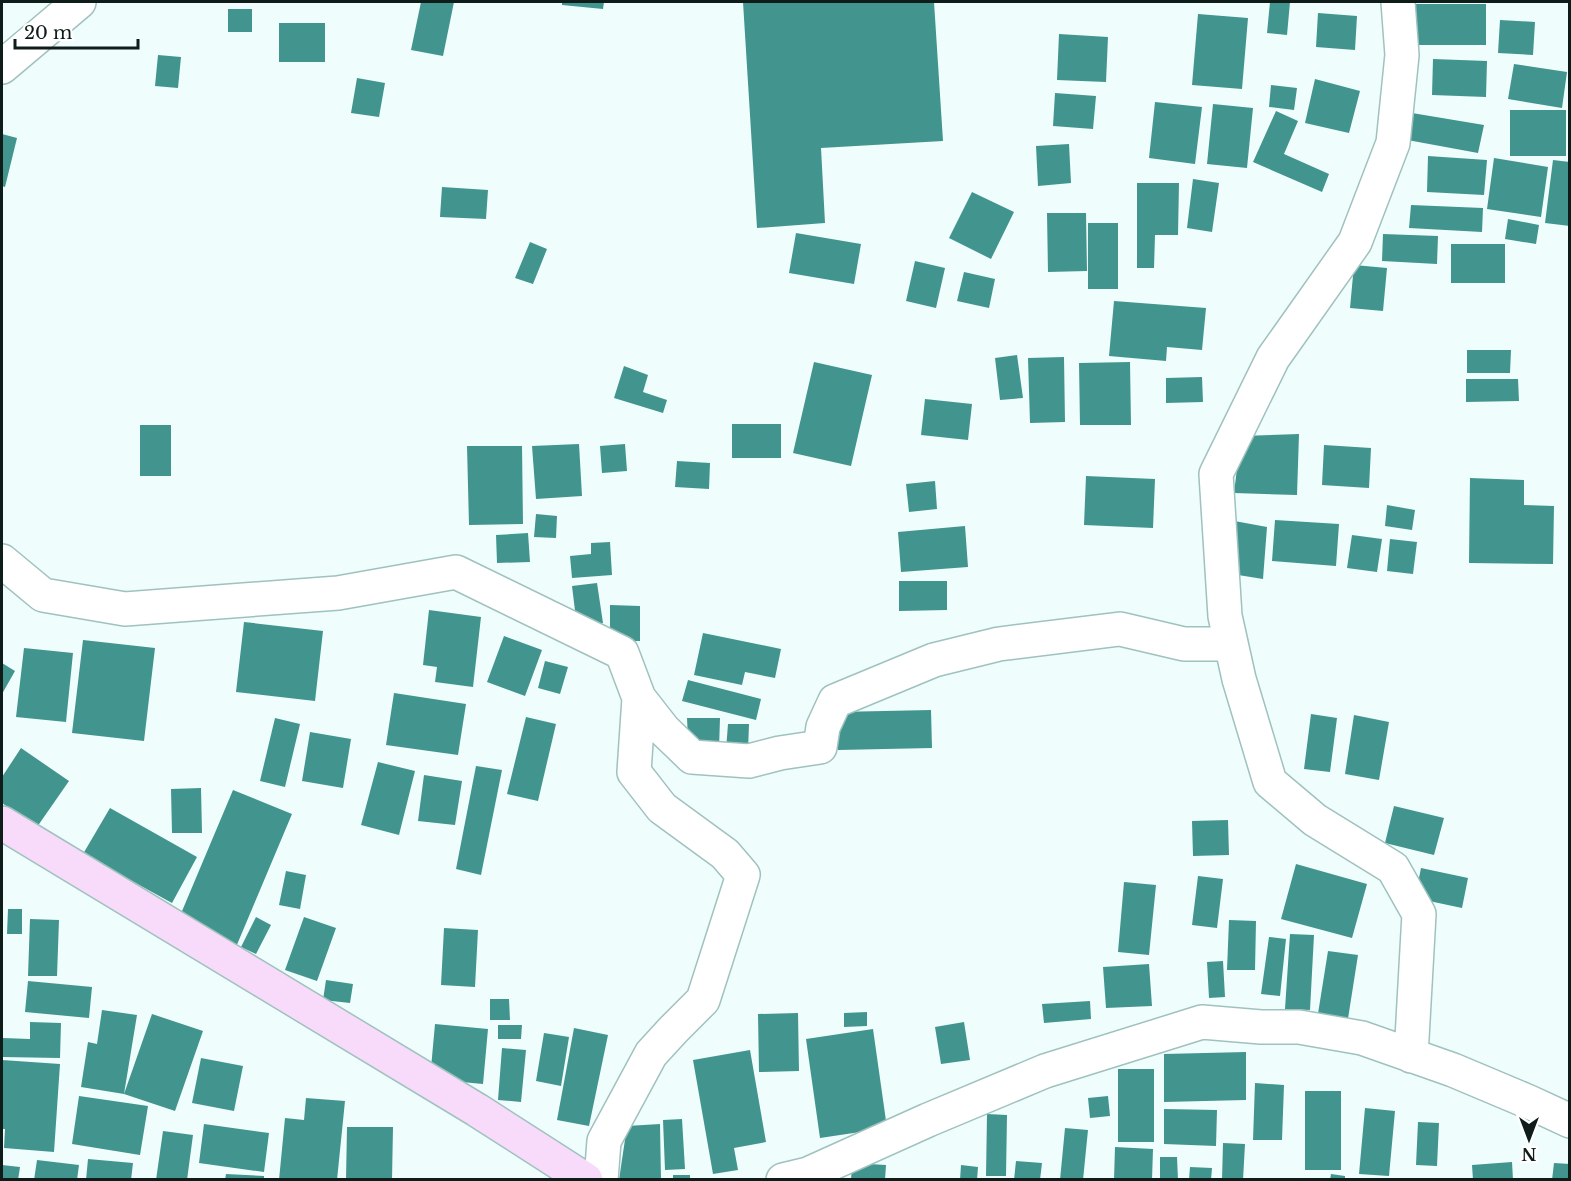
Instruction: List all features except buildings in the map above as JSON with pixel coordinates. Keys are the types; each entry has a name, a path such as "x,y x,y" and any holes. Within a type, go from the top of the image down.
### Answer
{"street":[{"path":"2,67 79,2"},
{"path":"1398,2 1402,55 1393,143 1355,242 1273,358 1216,474 1225,616 1239,679 1270,782 1315,820 1393,868 1419,914 1412,1056"},
{"path":"2,561 43,595 125,609 338,594 456,572 622,653 639,698 664,730 692,758 749,761 819,747 835,700 934,660 999,644 1120,629 1184,644 1231,644"},
{"path":"601,1179 604,1141 651,1054 704,1000 743,875 725,854 662,808 634,772 639,698"},
{"path":"2,823 467,1104 586,1179"},
{"path":"783,1179 808,1174 1045,1071 1202,1022 1299,1026 1362,1038 1453,1070 1569,1121"}]}
